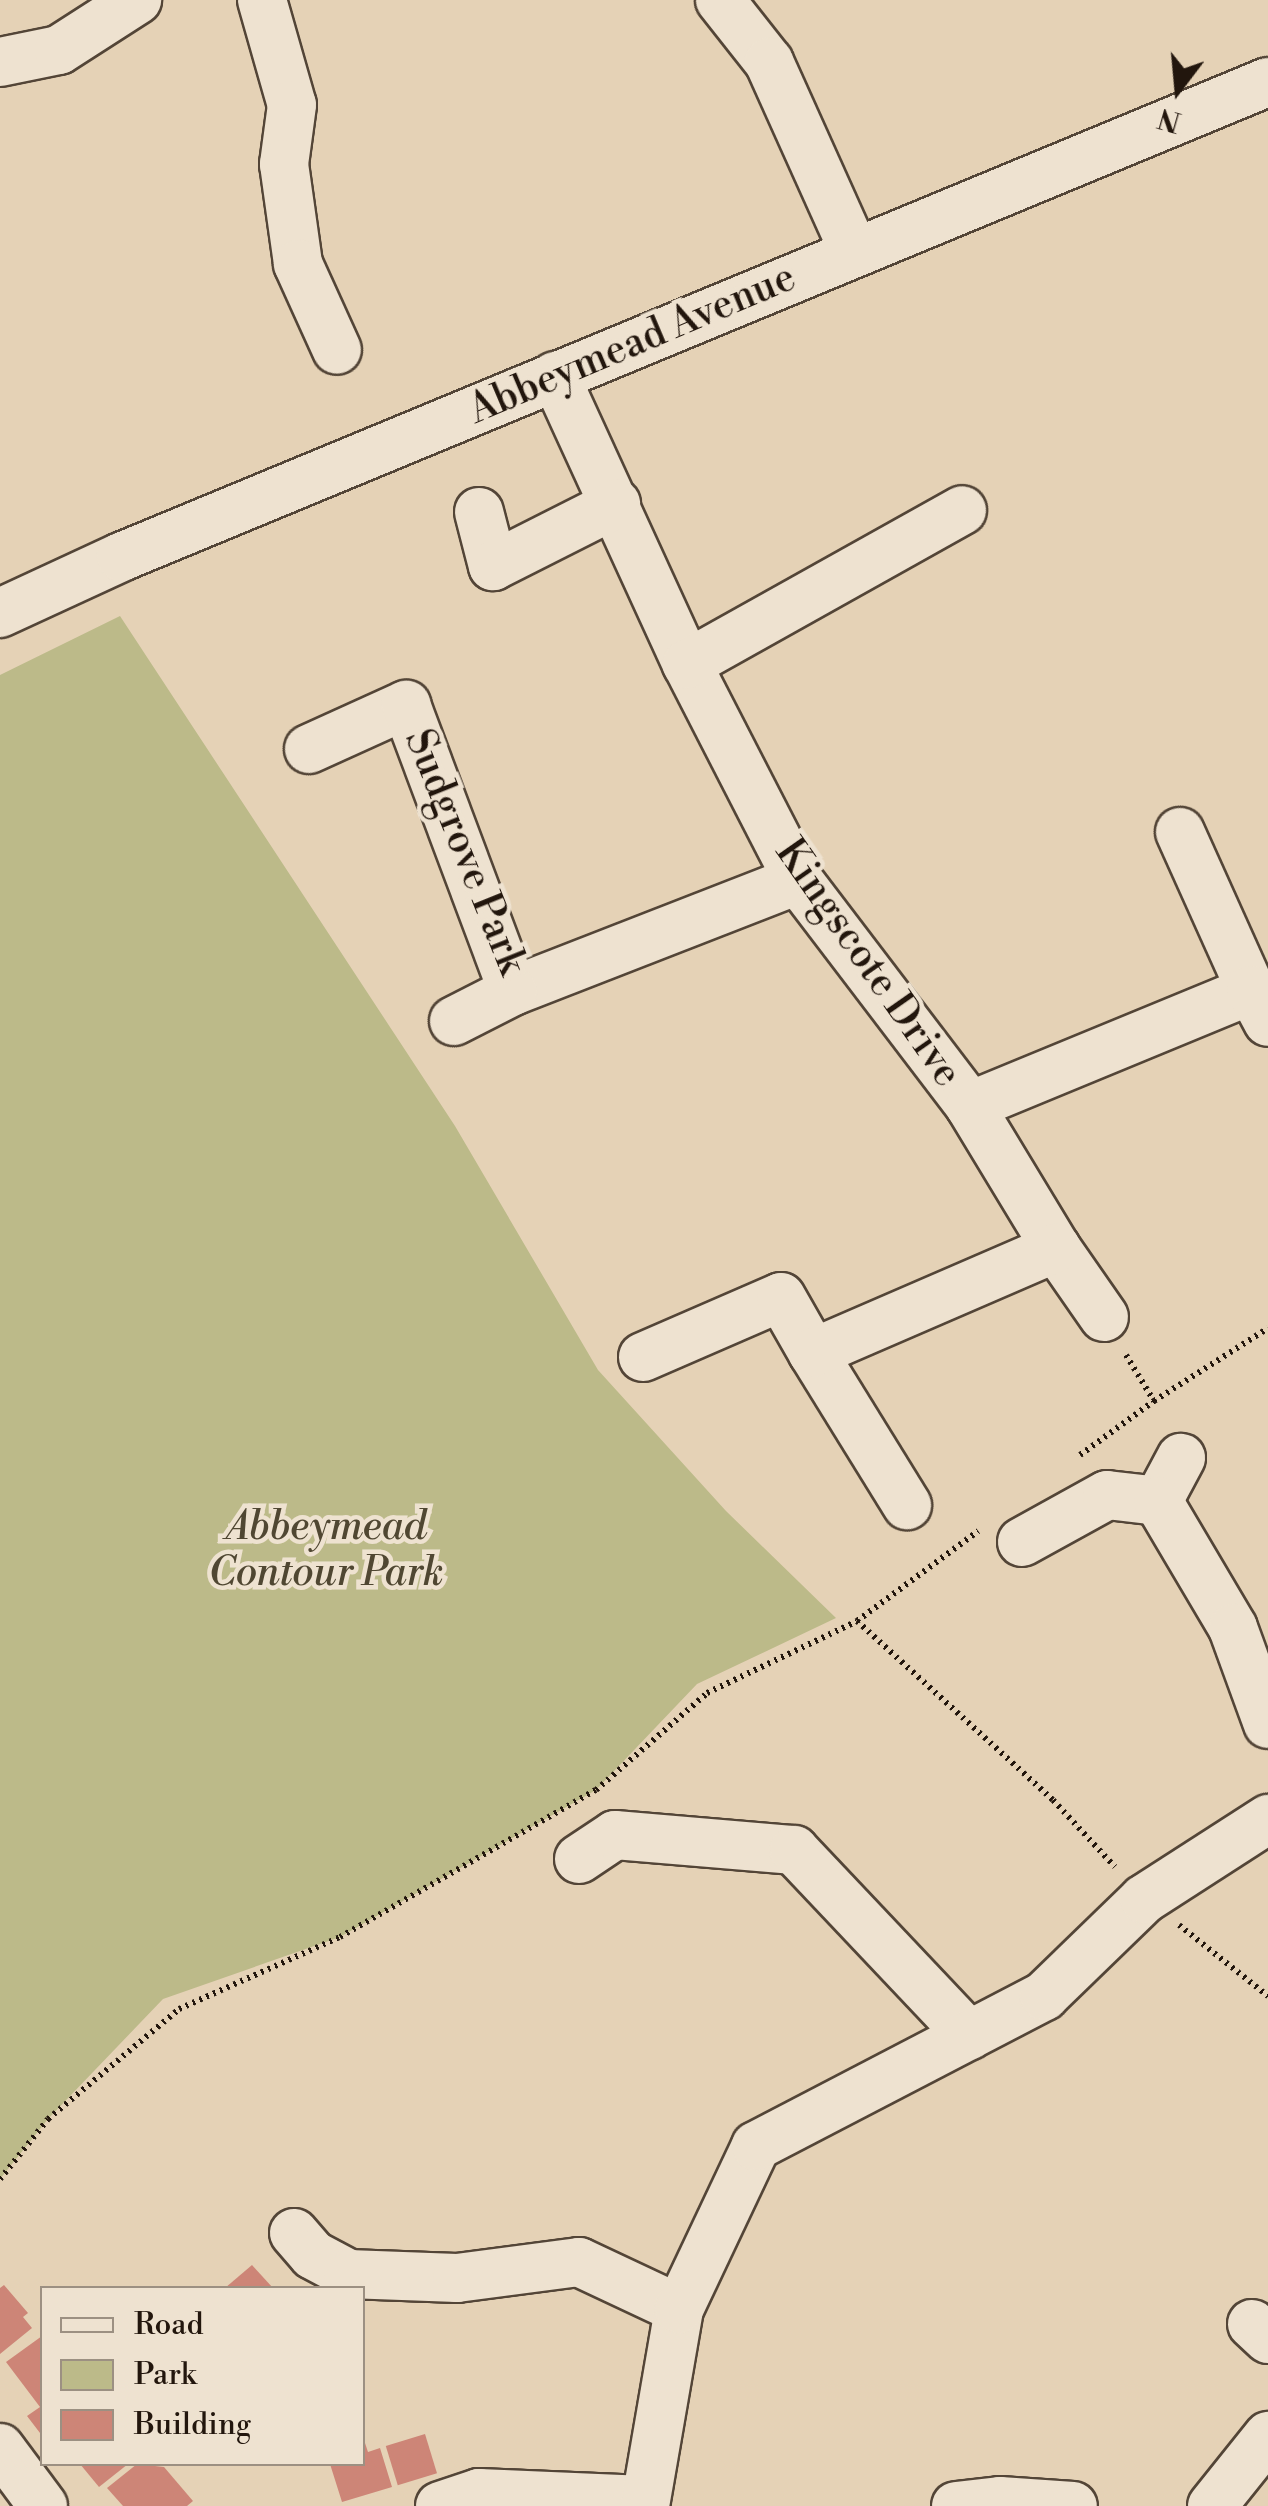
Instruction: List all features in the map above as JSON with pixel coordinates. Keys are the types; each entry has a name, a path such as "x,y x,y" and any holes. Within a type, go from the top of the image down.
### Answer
{"street":[{"path":"0,62 59,50 137,0"},
{"path":"262,0 292,104 284,164 298,264 336,350"},
{"path":"720,0 769,62 854,251"},
{"name":"Abbeymead Avenue","path":"0,612 854,251 1268,82"},
{"name":"Kingscote Drive","path":"555,376 687,664 798,880 970,1106 1056,1248 1104,1317"},
{"path":"479,512 492,566 616,504"},
{"path":"687,664 962,510"},
{"name":"Sudgrove Park","path":"309,749 406,705 513,991 798,880"},
{"path":"970,1106 1259,1006 1180,832"},
{"path":"454,1020 513,991"},
{"path":"813,1353 1056,1248"},
{"path":"643,1357 781,1297 907,1505"},
{"path":"1158,1502 1180,1458"},
{"path":"1002,1535 1107,1495 1158,1502"},
{"path":"1158,1502 1234,1628 1268,1724"},
{"path":"440,2506 478,2493 645,2503 679,2310 756,2146 1044,1996 1144,1899 1268,1819"},
{"path":"579,1859 615,1835 794,1842 970,2035"},
{"path":"294,2233 313,2255 348,2274 456,2278 579,2262 679,2310"},
{"path":"1212,2506 1268,2436"},
{"path":"0,2448 44,2506"},
{"path":"956,2506 1000,2500 1074,2506"}],"path":[{"path":"1104,1317 1154,1401"},
{"path":"1076,1459 1154,1401 1268,1328"},
{"path":"0,2179 48,2119 179,2009 340,1936 596,1790 706,1693 857,1621 1002,1535"},
{"path":"857,1621 1053,1800 1144,1899 1268,1996"}],"green space":[{"name":"Abbeymead Contour Park","path":"120,616 455,1126 598,1370 726,1511 836,1618 697,1684 596,1790 340,1937 163,1999 48,2119 0,2179 0,675"}],"building":[{"path":"252,2265 271,2286 227,2286"},
{"path":"4,2285 28,2313 23,2317 32,2328 0,2354 0,2288"},
{"path":"40,2337 40,2407 6,2362"},
{"path":"40,2407 40,2433 27,2416"},
{"path":"425,2434 437,2473 398,2485 386,2446"},
{"path":"365,2443 368,2452 380,2448 392,2487 342,2502 331,2466 365,2466"},
{"path":"82,2466 125,2466 99,2487"},
{"path":"134,2466 164,2467 193,2501 187,2506 123,2506 107,2488"}]}
